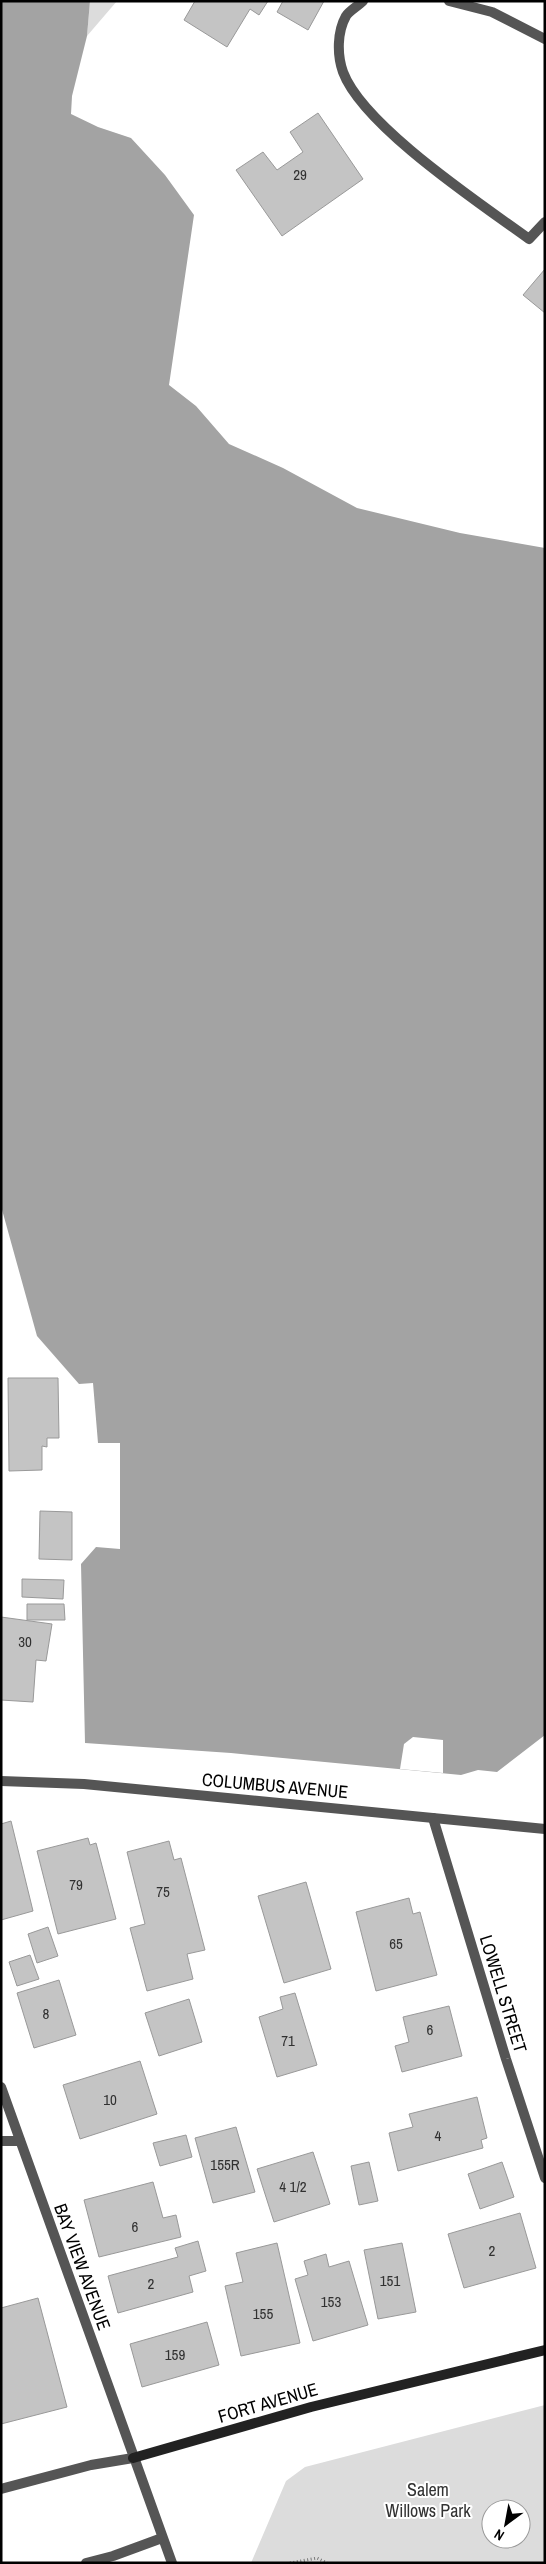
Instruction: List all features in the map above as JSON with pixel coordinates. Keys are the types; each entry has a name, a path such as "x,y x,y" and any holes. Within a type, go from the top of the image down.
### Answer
{"street":[{"path":"363,1 346,16 338,40 343,72 360,99 383,124 429,164 529,239 545,222"},
{"path":"449,1 492,12 545,39"},
{"name":"COLUMBUS AVENUE","path":"1,1781 84,1784 545,1829"},
{"name":"LOWELL STREET","path":"433,1818 506,2059 545,2178"},
{"name":"BAY VIEW AVENUE","path":"1,2086 172,2563"},
{"path":"1,2141 20,2141"},
{"name":"FORT AVENUE","path":"1,2489 91,2465 133,2458 311,2407 545,2350"},
{"path":"86,2563 113,2556 162,2538"}],"path":[{"path":"290,2563 317,2558 327,2563"}],"green space":[{"path":"90,1 117,1 87,36"},
{"name":"Salem Willows Park","path":"545,2405 545,2563 251,2563 286,2481 305,2467"}],"shaded area":[{"path":"1,1 90,1 87,36 72,96 71,114 98,127 131,138 165,175 194,215 169,385 196,406 229,444 283,468 357,508 460,533 545,548 545,1735 497,1772 478,1770 461,1775 231,1753 85,1743 81,1564 96,1547 120,1549 120,1443 98,1443 93,1383 79,1384 37,1336 1,1206"}],"pier":[{"path":"413,1737 443,1740 443,1773 400,1769 404,1744"}],"building":[{"path":"195,1 268,1 259,15 250,9 227,47 184,20"},
{"path":"283,1 324,1 308,30 277,12"},
{"path":"318,113 363,179 282,236 236,170 263,152 277,170 303,152 290,132"},
{"path":"545,269 545,313 523,295"},
{"path":"8,1378 58,1378 59,1438 47,1438 47,1447 42,1446 42,1470 9,1471"},
{"path":"40,1511 72,1512 72,1560 39,1559"},
{"path":"22,1579 64,1580 63,1599 22,1597"},
{"path":"27,1604 64,1604 65,1620 27,1620"},
{"path":"1,1617 52,1624 46,1661 36,1660 33,1702 1,1700"},
{"path":"11,1821 33,1911 1,1920 1,1824"},
{"path":"88,1838 90,1845 96,1843 116,1919 58,1934 37,1851"},
{"path":"169,1841 174,1860 181,1858 205,1950 187,1954 193,1979 147,1991 130,1928 145,1924 127,1852"},
{"path":"306,1882 331,1969 284,1983 258,1896"},
{"path":"409,1898 413,1914 420,1912 437,1975 376,1991 356,1912"},
{"path":"48,1927 58,1956 37,1963 28,1934"},
{"path":"30,1955 39,1979 17,1986 9,1962"},
{"path":"59,1980 76,2035 34,2048 17,1993"},
{"path":"295,1993 317,2065 277,2077 259,2017 283,2009 280,1997"},
{"path":"189,1999 202,2042 159,2056 145,2013"},
{"path":"449,2006 462,2056 402,2072 395,2046 409,2042 403,2017"},
{"path":"140,2061 157,2114 80,2139 63,2085"},
{"path":"477,2097 487,2138 481,2140 483,2148 398,2171 389,2133 413,2127 409,2114"},
{"path":"236,2127 255,2192 213,2203 195,2138"},
{"path":"186,2135 192,2157 160,2166 153,2143"},
{"path":"313,2152 330,2204 274,2222 257,2169"},
{"path":"369,2162 378,2201 359,2205 351,2166"},
{"path":"502,2162 514,2197 480,2209 468,2174"},
{"path":"153,2182 163,2218 176,2215 181,2237 99,2257 84,2200"},
{"path":"520,2213 536,2268 464,2288 448,2234"},
{"path":"198,2241 206,2271 189,2276 193,2292 118,2313 108,2276 178,2257 175,2248"},
{"path":"277,2243 300,2343 241,2356 225,2286 243,2282 236,2253"},
{"path":"402,2243 416,2312 378,2319 364,2250"},
{"path":"326,2254 329,2267 349,2261 368,2325 313,2341 295,2279 308,2275 304,2261"},
{"path":"38,2298 67,2407 1,2424 1,2308"},
{"path":"207,2322 219,2365 142,2387 130,2344"}]}
